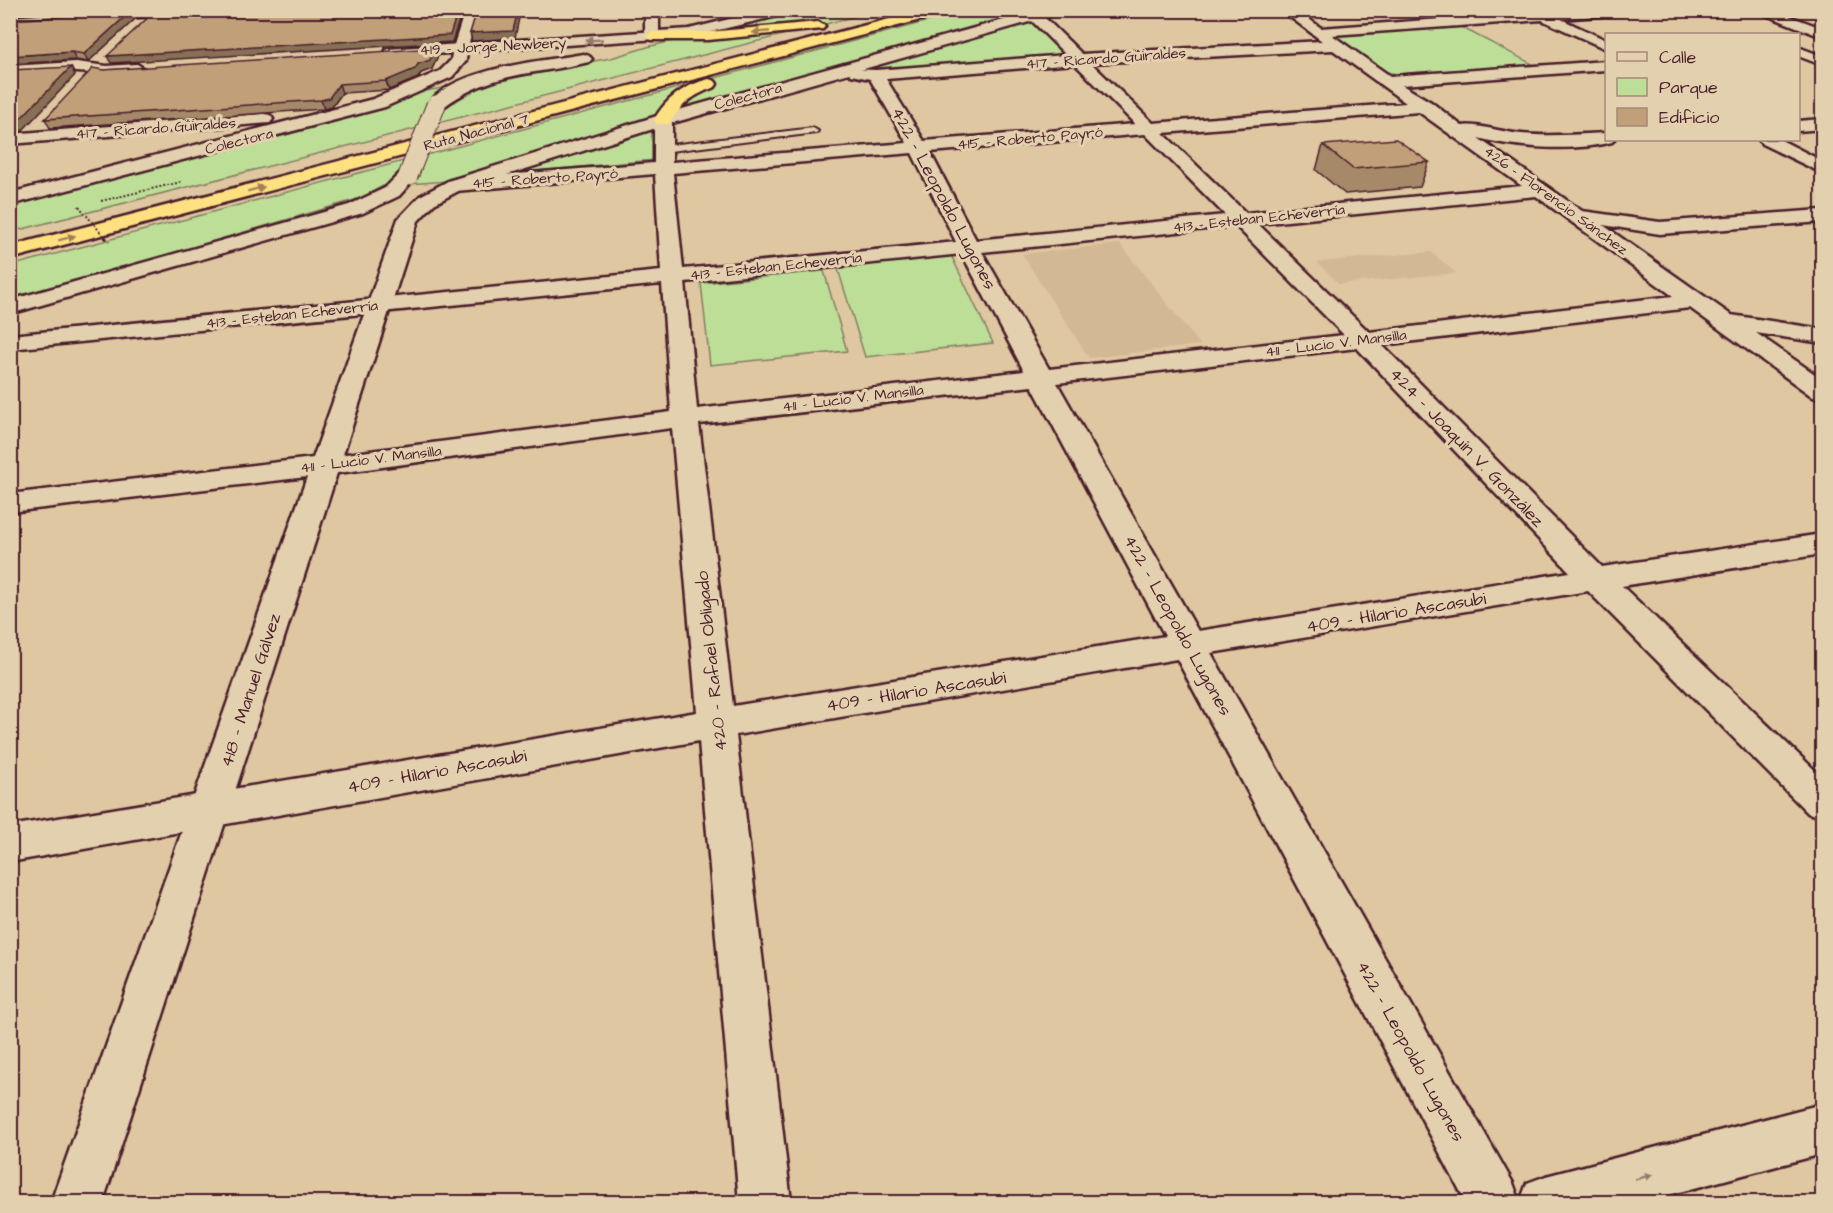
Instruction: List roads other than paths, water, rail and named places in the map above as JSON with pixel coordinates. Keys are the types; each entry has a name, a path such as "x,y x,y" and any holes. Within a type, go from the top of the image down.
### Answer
{"highway":[{"name":"Ruta Nacional 7","path":"10,238 900,10"},
{"name":"Ruta Nacional 7","path":"10,253 942,10"},
{"path":"652,36 731,29 811,27 882,15"},
{"path":"663,120 668,108 676,100 703,86 866,31"}],"street":[{"path":"10,21 188,10"},
{"path":"459,54 472,10"},
{"path":"618,52 648,44 652,36 652,10"},
{"path":"731,29 785,10"},
{"name":"Colectora","path":"448,188 663,120 1056,10"},
{"name":"426 - Florencio Sánchez","path":"1287,10 1726,320 1822,391"},
{"path":"1319,32 1538,13 1623,10"},
{"path":"1759,10 1822,33"},
{"path":"136,29 154,12"},
{"path":"1538,13 1605,45"},
{"name":"424 - Joaquín V. González","path":"1035,16 1363,340 1594,578 1822,801"},
{"name":"419 - Jorge Newbery","path":"378,53 459,54 652,36"},
{"name":"417 - Ricardo Güiraldes","path":"876,75 1079,59 1337,45"},
{"path":"1800,51 1822,49"},
{"path":"1800,51 1822,60"},
{"path":"77,86 110,53"},
{"name":"Colectora","path":"10,199 310,123 337,113 379,103 446,74 459,54"},
{"path":"10,307 356,209 392,192 408,176 436,104 469,81 499,71 597,57"},
{"path":"1388,81 1605,65"},
{"path":"10,71 76,67 107,71 154,68"},
{"path":"844,70 876,75"},
{"name":"422 - Leopoldo Lugones","path":"876,75 919,148 969,247 1042,376 1494,1203"},
{"name":"415 - Roberto Payró","path":"448,188 663,159 919,148 1425,106"},
{"name":"417 - Ricardo Güiraldes","path":"19,138 337,113"},
{"path":"10,158 19,138 44,120"},
{"name":"420 - Rafael Obligado","path":"663,120 663,159 685,418 765,1203"},
{"path":"1800,126 1822,124"},
{"path":"1452,126 1497,138 1543,143 1605,138"},
{"path":"1770,141 1822,168"},
{"path":"1510,167 1525,150 1543,143"},
{"name":"418 - Manuel Gálvez","path":"77,1203 211,810 323,466 408,219 427,200 448,188"},
{"name":"413 - Esteban Echeverría","path":"10,342 1541,190"},
{"path":"1573,213 1608,221 1660,228 1822,216"},
{"path":"1634,256 1634,245 1639,238 1660,228"},
{"name":"411 - Lucio V. Mansilla","path":"10,503 323,466 685,418 1696,300"},
{"path":"1726,320 1822,336"},
{"name":"409 - Hilario Ascasubi","path":"10,844 717,723 1594,578 1822,544"},
{"path":"1546,1203 1822,1129"}],"lane":[{"path":"663,159 813,131"}]}
